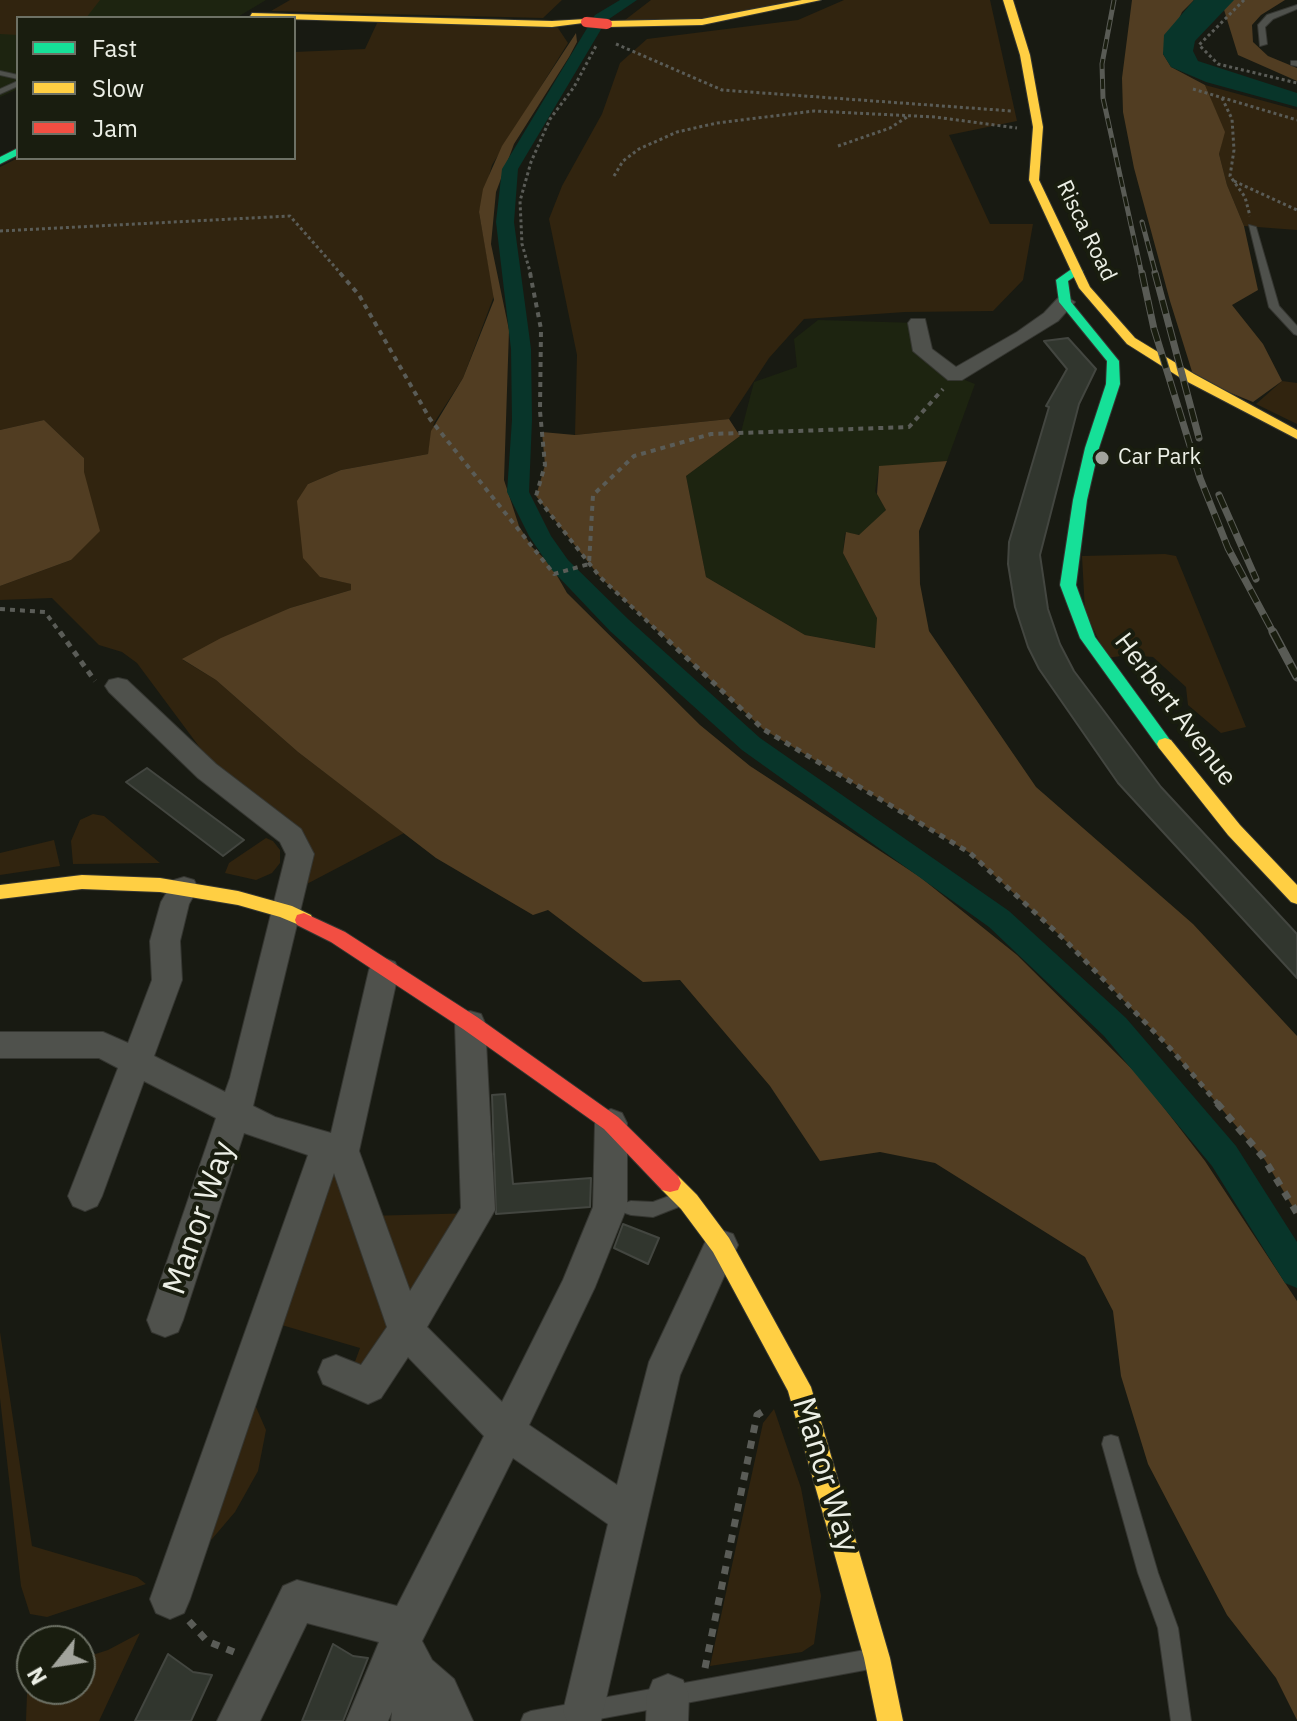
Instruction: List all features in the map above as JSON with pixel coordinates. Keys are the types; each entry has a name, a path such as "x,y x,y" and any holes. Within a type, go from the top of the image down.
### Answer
{"street":[{"path":"252,16 278,0"},
{"path":"296,18 552,24 599,31 702,22 816,0"},
{"name":"Risca Road","path":"1008,0 1025,55 1037,120 1034,180 1077,271 1098,307 1131,341 1297,435"},
{"path":"918,323 923,351 955,376 1051,317 1065,302 1062,280 1077,271"},
{"name":"Herbert Avenue","path":"1065,302 1113,361 1113,384 1092,448 1068,585 1088,638 1136,708 1234,830 1297,897"},
{"path":"118,686 207,771 291,836 300,854 285,911"},
{"name":"Manor Way","path":"1,895 82,882 184,888 285,911 338,937 384,970 470,1023 575,1104 611,1123 684,1197 721,1245 759,1324 799,1387 877,1658 890,1721"},
{"path":"85,1196 133,1061 167,980 165,941 175,902 184,888"},
{"name":"Manor Way","path":"165,1320 246,1078 285,911"},
{"path":"170,1599 335,1149 384,970"},
{"path":"336,1372 368,1386 406,1330 478,1210 470,1023"},
{"name":"Manor Way","path":"0,1045 103,1045 235,1115 267,1129 335,1149"},
{"path":"367,1721 406,1649 505,1431 578,1287 610,1207 611,1123"},
{"path":"335,1149 406,1330 505,1431 628,1515"},
{"path":"584,1711 662,1374 721,1245"},
{"path":"238,1721 297,1600 406,1649 439,1694 452,1721"},
{"path":"406,1649 412,1721"}],"lane":[{"path":"1263,44 1261,27 1270,17 1297,4"},
{"path":"1252,227 1274,307 1297,332"},
{"path":"631,1208 653,1210 684,1197"},
{"path":"1111,1444 1148,1573 1168,1628 1181,1721"},
{"path":"531,1721 584,1711 679,1702 877,1658"}],"path":[{"path":"1244,0 1199,45 1218,64 1297,83"},
{"path":"1037,120 722,90 599,31 598,47 550,119 531,162 520,201 522,244 536,294 541,329 540,411 545,465 536,496 589,564 763,729 970,853 1066,941 1170,1048 1263,1157 1297,1213"},
{"path":"1193,89 1297,120"},
{"path":"1222,98 1232,119 1234,150 1230,176 1245,197 1252,227"},
{"path":"614,176 623,161 639,149 677,132 717,123 814,111 935,117 1009,128 1037,120"},
{"path":"838,146 890,128 908,117"},
{"path":"1233,181 1297,210"},
{"path":"0,231 290,216 359,295 430,419 554,574 589,564"},
{"path":"589,564 593,495 634,456 711,434 909,427 955,376"},
{"path":"0,609 45,612 97,684 118,686"},
{"path":"679,1702 757,1415 799,1387"},
{"path":"170,1599 207,1641 265,1665"}],"shaded area":[{"path":"0,0 266,0 239,16 16,16 16,90 0,97"},
{"path":"0,0 100,0 88,16 16,16 16,35 0,34"},
{"path":"290,0 562,0 543,18 271,11"},
{"path":"651,0 817,0 703,22 625,20"},
{"path":"844,0 990,0 1017,121 949,135 990,224 1033,224 1023,280 993,311 905,312 804,319 769,358 729,419 575,435 577,355 549,219 562,186 602,114 620,63 647,39 798,20"},
{"path":"1132,0 1194,0 1182,12 1163,54 1171,67 1205,85 1225,132 1219,154 1227,185 1244,226 1258,290 1232,305 1263,344 1282,381 1253,402 1194,378 1170,301 1134,168 1123,112 1122,78"},
{"path":"1221,0 1285,0 1261,15 1252,25 1253,42 1268,56 1297,68 1297,81 1238,55"},
{"path":"378,21 558,28 568,43 492,165 479,212 494,296 463,378 434,423 428,454 341,470 308,484 320,577 352,584 351,590 290,608 183,660 216,680 298,752 404,833 303,886 312,859 304,834 215,768 137,663 122,652 99,645 52,598 0,600 0,586 71,560 84,458 44,420 0,430 0,167 16,159 296,160 296,52 365,49"},
{"path":"576,33 577,42 569,57 514,144 496,192 491,244 509,330 504,480 519,526 532,547 551,565 567,593 700,725 750,766 920,877 1017,955 1141,1078 1205,1161 1297,1301 1297,1720 1276,1678 1227,1615 1148,1464 1121,1376 1113,1311 1085,1257 935,1163 880,1152 820,1161 770,1086 680,980 643,982 548,910 533,915 436,858 298,752 216,680 182,659 290,608 351,590 351,584 320,577 303,558 297,501 308,484 341,470 428,454 431,431 463,378 494,300 479,212 483,189 502,146"},
{"path":"1205,85 1297,110 1297,230 1244,226 1227,185 1219,154 1224,132"},
{"path":"818,320 918,323 923,351 955,376 975,384 947,461 879,467 875,491 886,510 862,535 845,533 843,553 877,618 876,648 805,635 706,577 686,476 740,436 754,382 797,367 794,339"},
{"path":"1282,381 1297,383 1297,424 1256,404"},
{"path":"729,419 740,436 686,476 706,577 805,635 875,648 877,618 843,553 846,532 859,535 886,510 877,494 879,466 947,461 919,531 920,584 929,631 1036,787 1193,924 1297,1036 1297,1214 1265,1160 1170,1048 1066,941 970,853 763,729 600,577 536,496 545,465 542,432 575,435"},
{"path":"44,420 84,458 84,472 100,531 71,560 0,586 0,430"},
{"path":"1082,556 1176,556 1246,727 1221,733 1188,705 1186,687 1153,657 1128,655 1107,658 1085,611"},
{"path":"93,814 104,816 160,863 73,864 71,841 80,820"},
{"path":"266,838 280,850 280,863 272,873 256,880 225,873 229,863"},
{"path":"54,840 60,866 0,875 0,853"},
{"path":"327,1147 367,1216 477,1213 406,1330 349,1378 360,1348 268,1321"},
{"path":"0,1332 32,1546 137,1577 146,1584 47,1617 30,1614 21,1586 0,1398"},
{"path":"252,1398 266,1430 258,1471 235,1512 212,1539 184,1559"},
{"path":"774,1409 801,1488 821,1596 814,1644 802,1652 710,1666 763,1423"},
{"path":"140,1633 99,1721 26,1721 27,1705 96,1705 96,1654"}],"water":[{"path":"1194,0 1234,0 1195,41 1193,51 1198,61 1297,93 1297,107 1206,82 1171,67 1163,54 1164,35"}],"building":[{"path":"1068,338 1096,369 1079,404 1040,555 1048,609 1060,644 1074,671 1161,787 1297,934 1297,978 1118,783 1039,669 1028,647 1015,607 1008,564 1009,542 1049,407 1046,406 1067,369 1044,341"},
{"path":"147,768 244,840 223,856 126,782"},
{"path":"505,1094 513,1184 591,1178 590,1207 496,1214 492,1095"},
{"path":"623,1224 659,1238 648,1264 614,1248"},
{"path":"333,1644 353,1656 368,1658 343,1721 302,1721"},
{"path":"168,1654 193,1672 212,1675 191,1721 135,1721"}],"waterway":[{"path":"630,0 600,18 510,169 505,222 521,349 522,420 518,492 540,536 560,565 619,625 751,744 999,919 1115,1027 1224,1156 1297,1272"}],"railway":[{"path":"1114,0 1102,64 1103,98 1142,275"},
{"path":"1142,222 1156,275"},
{"path":"1142,273 1154,329 1200,478 1228,548 1274,634"},
{"path":"1155,273 1199,438"},
{"path":"1219,495 1256,579"},
{"path":"1273,632 1297,677"}],"traffic: fast":[{"path":"0,161 16,152"},
{"path":"1077,271 1062,280 1065,302 1113,361 1113,384 1092,448 1080,500 1068,585 1088,638 1165,744"}],"traffic: slow":[{"path":"607,24 702,22 816,0"},
{"path":"1008,0 1025,55 1038,127 1034,180 1085,288 1131,341 1189,377 1297,435"},
{"path":"296,17 552,24 586,22"},
{"path":"1165,744 1234,830 1297,897"},
{"path":"0,892 82,882 160,885 238,898 285,911 304,920"},
{"path":"670,1183 689,1202 721,1245 799,1387 877,1658 890,1721"}],"traffic: jam":[{"path":"586,22 607,24"},
{"path":"304,920 338,937 470,1023 611,1123 670,1183"}],"place":[{"name":"Car Park","path":"1102,458"}]}
